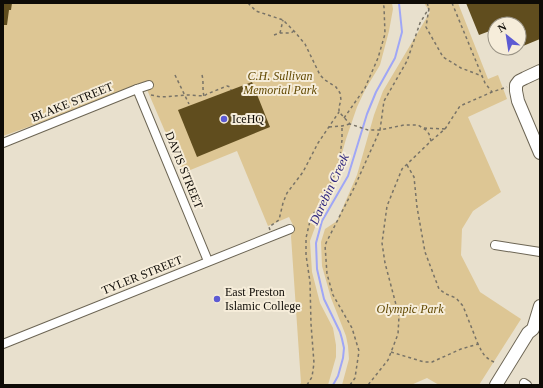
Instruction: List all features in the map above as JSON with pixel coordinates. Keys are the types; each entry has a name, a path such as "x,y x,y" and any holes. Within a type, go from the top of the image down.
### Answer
{"street":[{"path":"540,71 521,79 516,85 516,95 518,101 540,153"},
{"name":"BLAKE STREET","path":"3,143 138,88 150,85"},
{"name":"DAVIS STREET","path":"138,88 208,261"},
{"name":"TYLER STREET","path":"3,344 290,229"},
{"path":"495,245 540,252"},
{"path":"496,385 528,333 528,325 531,315 539,307"}],"path":[{"path":"248,3 256,11 283,20 294,31 305,44 320,75 336,87 340,93 341,100 339,112 318,143 303,172 287,193 279,220 269,227 272,235"},
{"path":"344,118 365,88 378,58 385,34 383,3"},
{"path":"428,3 426,27 443,57 461,68 482,76"},
{"path":"452,3 485,83 492,92"},
{"path":"350,385 355,378 359,351 352,328 333,295 327,274 325,245 354,188 380,130 384,101 407,62 420,23 428,8"},
{"path":"280,33 283,20"},
{"path":"274,35 280,33 291,33 294,31"},
{"path":"175,75 189,104"},
{"path":"202,75 202,89 204,96"},
{"path":"368,385 388,360 398,334 399,316 385,263 382,243 387,206 402,170 445,129 460,106 503,87 516,85"},
{"path":"151,96 204,96 227,86 230,87 231,90"},
{"path":"339,112 350,124 368,130 380,130 404,125 418,125 424,128 429,134 431,142"},
{"path":"329,127 350,124"},
{"path":"306,385 312,377 314,363 306,238 310,221 322,201 339,164 342,126"},
{"path":"424,128 445,129"},
{"path":"407,165 414,177 417,207 425,252 439,288 446,294 456,298 462,306 483,354 494,362"},
{"path":"391,352 424,362 432,362 461,349 478,344"}],"green space":[{"name":"C.H. Sullivan Memorial Park","path":"3,3 392,3 393,9 389,31 380,65 357,107 330,195 321,211 310,241 312,272 320,303 333,328 336,345 336,357 328,385 299,385 301,383 291,236 294,227 289,217 268,226 237,151 183,173 145,85 3,136"},
{"name":"Olympic Park","path":"424,3 458,3 488,79 498,75 507,99 468,117 501,192 473,211 462,229 461,255 480,292 521,319 479,385 439,385 427,378 411,385 342,385 349,359 348,346 346,336 331,298 322,266 321,242 325,229 337,221 357,175 374,115 383,91 430,12"}],"building":[{"path":"3,3 12,3 11,10 9,10 7,25 3,25"},
{"path":"466,3 540,3 540,39 527,44 527,16 487,16 487,32 479,35"},
{"name":"IceHQ","path":"252,82 270,127 197,157 178,110"}],"waterway":[{"name":"Darebin Creek","path":"333,385 338,376 344,348 340,332 324,299 317,269 316,243 322,221 348,176 367,114 376,92 395,58 402,32 399,3"}],"place":[{"name":"IceHQ","path":"224,119"},
{"name":"East Preston Islamic College","path":"217,299"}]}
